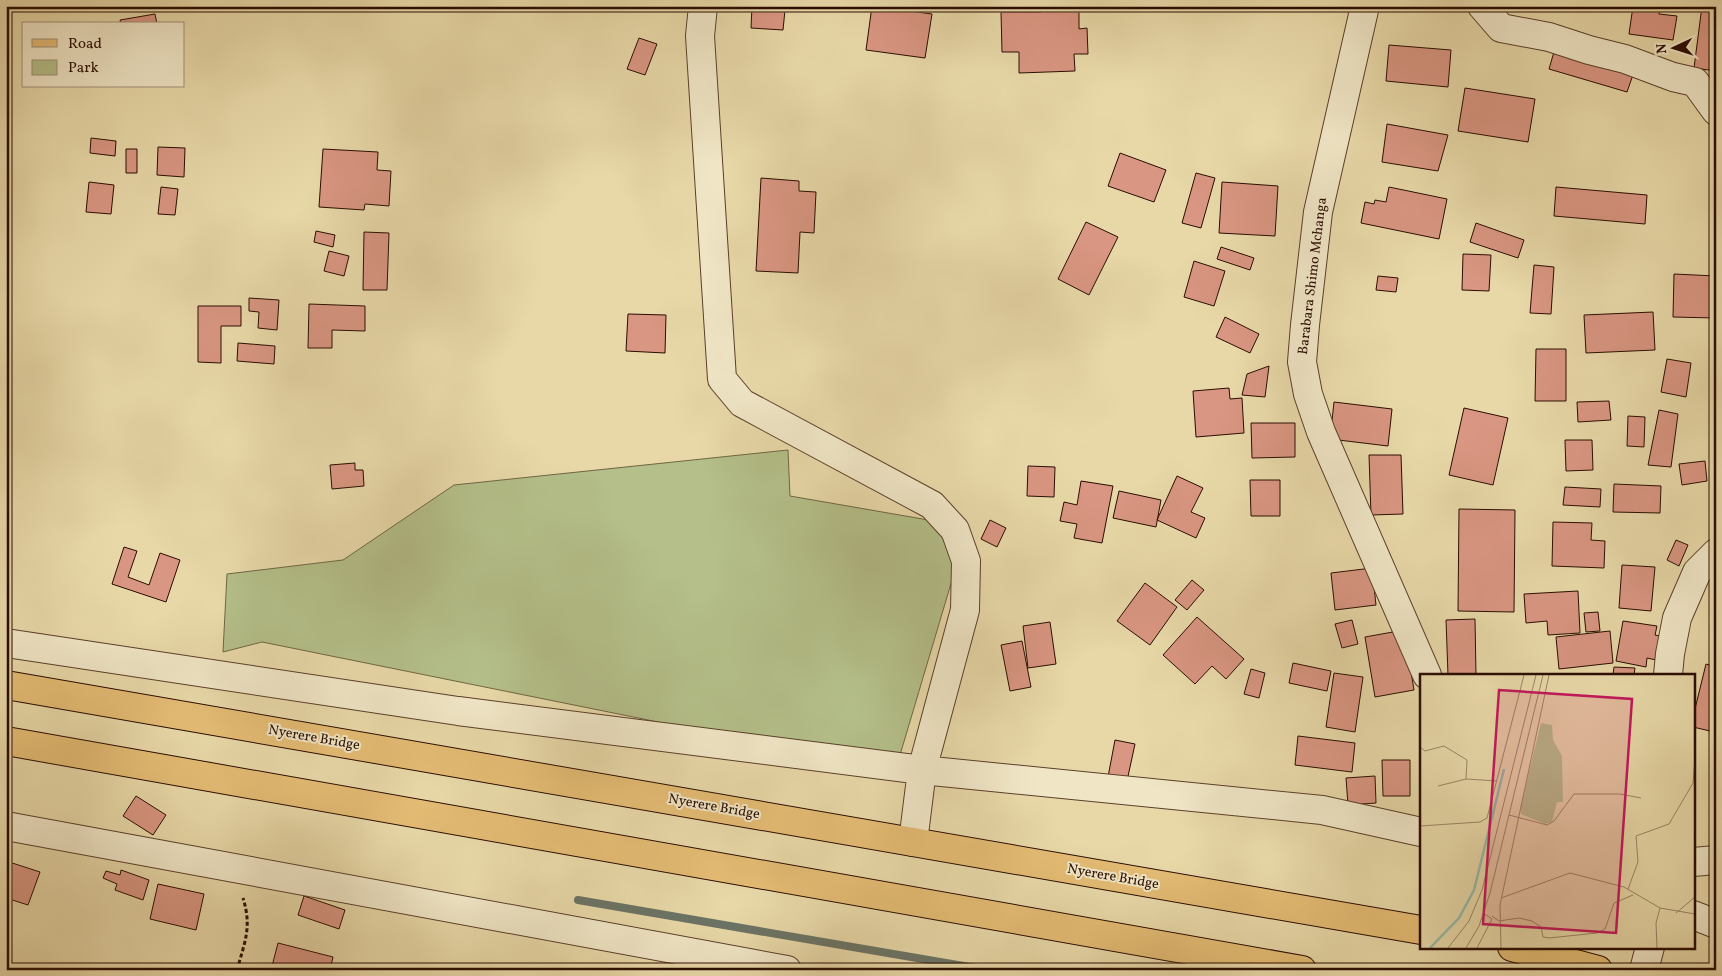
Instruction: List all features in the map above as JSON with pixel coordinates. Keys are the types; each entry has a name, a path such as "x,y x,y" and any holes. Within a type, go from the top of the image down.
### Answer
{"main road":[{"name":"Nyerere Bridge","path":"6,685 1420,930"},
{"path":"6,741 1302,970"},
{"path":"1516,948 1598,970"}],"street":[{"path":"703,6 700,36 722,379 742,403 932,505 955,530 966,561 965,610 922,770 913,842"},
{"name":"Barabara Shimo Mchanga","path":"1366,6 1318,212 1302,362 1308,394 1321,432 1427,674"},
{"path":"1482,6 1500,28 1549,37 1624,59 1673,78 1695,82 1716,111"},
{"path":"1668,674 1670,654 1678,618 1697,572 1716,553"},
{"path":"6,642 458,711 922,770 1322,810 1420,832"},
{"path":"6,826 234,868 672,959 788,970"},
{"path":"1694,862 1716,860"},
{"path":"1694,915 1716,924"},
{"path":"1644,970 1650,948"}],"path":[{"path":"234,868 248,912 249,928 237,970"}],"green space":[{"path":"788,450 790,496 940,522 955,570 900,755 861,763 262,642 223,652 227,574 343,560 454,485"}],"building":[{"path":"752,6 779,6 779,9 785,10 783,30 751,28"},
{"path":"872,6 932,14 925,58 866,50"},
{"path":"1041,6 1074,6 1074,11 1079,11 1079,29 1087,28 1088,54 1074,54 1075,71 1019,73 1019,52 1002,52 1001,12 1041,12"},
{"path":"1633,6 1661,6 1659,14 1677,16 1673,40 1629,34"},
{"path":"1702,6 1716,6 1716,71 1694,68"},
{"path":"155,14 157,22 120,22 120,20"},
{"path":"639,38 657,44 645,75 627,69"},
{"path":"1389,45 1451,50 1448,87 1386,81"},
{"path":"1556,45 1635,69 1627,92 1549,69"},
{"path":"1465,88 1535,99 1528,142 1458,131"},
{"path":"1387,124 1448,135 1438,171 1382,162"},
{"path":"91,138 116,141 115,156 90,153"},
{"path":"158,147 185,148 184,177 157,175"},
{"path":"126,149 137,149 137,173 126,173"},
{"path":"323,149 378,152 377,170 391,171 389,206 365,204 364,210 319,207"},
{"path":"1120,153 1166,170 1154,202 1108,186"},
{"path":"1196,173 1215,178 1201,228 1182,223"},
{"path":"761,178 799,181 799,191 816,192 814,233 800,232 798,273 756,271"},
{"path":"89,182 114,185 111,214 86,212"},
{"path":"1222,182 1278,186 1275,236 1219,233"},
{"path":"161,187 178,189 175,215 158,214"},
{"path":"1389,187 1447,199 1439,239 1361,223 1365,202 1374,204 1375,200 1386,202"},
{"path":"1556,187 1647,195 1645,224 1554,216"},
{"path":"1086,222 1118,237 1089,295 1058,279"},
{"path":"1476,223 1524,240 1518,258 1470,242"},
{"path":"316,231 335,235 333,247 314,242"},
{"path":"364,232 389,233 387,290 363,290"},
{"path":"1221,247 1254,258 1250,270 1217,259"},
{"path":"329,251 349,256 344,276 324,271"},
{"path":"1463,254 1491,255 1489,291 1462,290"},
{"path":"1194,261 1225,271 1214,306 1184,297"},
{"path":"1534,265 1554,267 1551,314 1530,313"},
{"path":"1674,274 1716,276 1716,318 1673,317"},
{"path":"1378,276 1398,278 1396,292 1376,290"},
{"path":"249,298 279,300 277,330 258,328 259,312 249,311"},
{"path":"309,304 365,306 365,331 332,330 332,348 308,348"},
{"path":"198,306 241,306 241,326 221,326 221,363 198,362"},
{"path":"1653,312 1655,350 1586,353 1584,315"},
{"path":"628,314 666,315 665,353 626,351"},
{"path":"1225,317 1259,334 1250,353 1216,337"},
{"path":"238,343 275,346 274,364 237,361"},
{"path":"1536,349 1566,349 1566,401 1535,401"},
{"path":"1667,359 1691,363 1686,397 1661,392"},
{"path":"1269,366 1265,397 1242,395 1247,374"},
{"path":"1229,388 1230,399 1242,398 1244,433 1196,437 1193,391"},
{"path":"1609,401 1611,420 1578,422 1577,402"},
{"path":"1334,402 1392,409 1388,446 1330,439"},
{"path":"1464,408 1508,418 1493,485 1449,475"},
{"path":"1659,410 1678,414 1671,467 1648,465"},
{"path":"1628,416 1645,417 1644,447 1627,446"},
{"path":"1251,423 1295,423 1295,457 1252,458"},
{"path":"1565,440 1592,440 1593,470 1566,471"},
{"path":"1369,455 1401,455 1403,514 1371,515"},
{"path":"1705,461 1707,481 1682,485 1679,464"},
{"path":"355,463 355,470 363,470 364,486 332,489 330,465"},
{"path":"1028,466 1055,467 1054,497 1027,496"},
{"path":"1177,476 1203,488 1191,512 1205,518 1196,538 1157,520"},
{"path":"1250,480 1280,480 1280,516 1251,516"},
{"path":"1081,481 1113,486 1102,543 1074,538 1077,524 1060,521 1064,502 1077,505"},
{"path":"1614,484 1661,486 1660,513 1613,512"},
{"path":"1565,487 1601,489 1600,507 1563,505"},
{"path":"1119,491 1161,500 1156,527 1113,518"},
{"path":"1459,509 1515,510 1514,612 1458,611"},
{"path":"990,520 1006,528 997,547 981,539"},
{"path":"1553,522 1592,523 1591,540 1605,541 1604,568 1552,566"},
{"path":"1676,540 1688,545 1679,566 1667,560"},
{"path":"124,547 137,551 128,577 149,585 160,553 180,560 166,602 112,584"},
{"path":"1622,565 1655,567 1651,611 1619,608"},
{"path":"1372,568 1376,605 1335,610 1331,573"},
{"path":"1192,580 1204,590 1187,610 1175,600"},
{"path":"1145,583 1177,607 1150,645 1117,621"},
{"path":"1578,591 1580,633 1548,635 1547,621 1526,623 1524,594"},
{"path":"1598,612 1600,631 1586,632 1584,613"},
{"path":"1197,617 1244,659 1226,679 1212,666 1195,684 1163,655"},
{"path":"1475,619 1476,674 1448,674 1446,620"},
{"path":"1352,620 1358,644 1342,648 1335,624"},
{"path":"1623,621 1657,626 1655,635 1660,636 1656,660 1647,658 1646,667 1616,661"},
{"path":"1050,622 1056,664 1028,668 1023,626"},
{"path":"1404,630 1414,690 1375,697 1365,637"},
{"path":"1610,631 1613,663 1559,669 1556,637"},
{"path":"1022,641 1031,687 1010,691 1001,645"},
{"path":"1293,663 1331,671 1327,691 1289,683"},
{"path":"1706,664 1716,667 1716,708 1710,731 1694,727 1694,713"},
{"path":"1614,667 1635,668 1634,674 1613,674"},
{"path":"1251,669 1265,673 1259,698 1244,694"},
{"path":"1334,673 1363,677 1355,732 1326,727"},
{"path":"1298,736 1355,743 1352,772 1295,765"},
{"path":"1115,740 1135,744 1127,781 1108,777"},
{"path":"1382,760 1410,760 1410,796 1383,796"},
{"path":"1375,776 1376,803 1348,805 1346,778"},
{"path":"136,796 166,815 153,835 123,816"},
{"path":"6,861 40,872 28,905 6,898"},
{"path":"121,870 149,880 143,900 115,890 117,884 103,878 106,871 120,875"},
{"path":"158,884 204,894 196,930 150,919"},
{"path":"304,896 345,910 339,929 298,915"},
{"path":"278,943 333,957 330,970 271,970"}],"waterway":[{"path":"578,900 987,970"}]}
